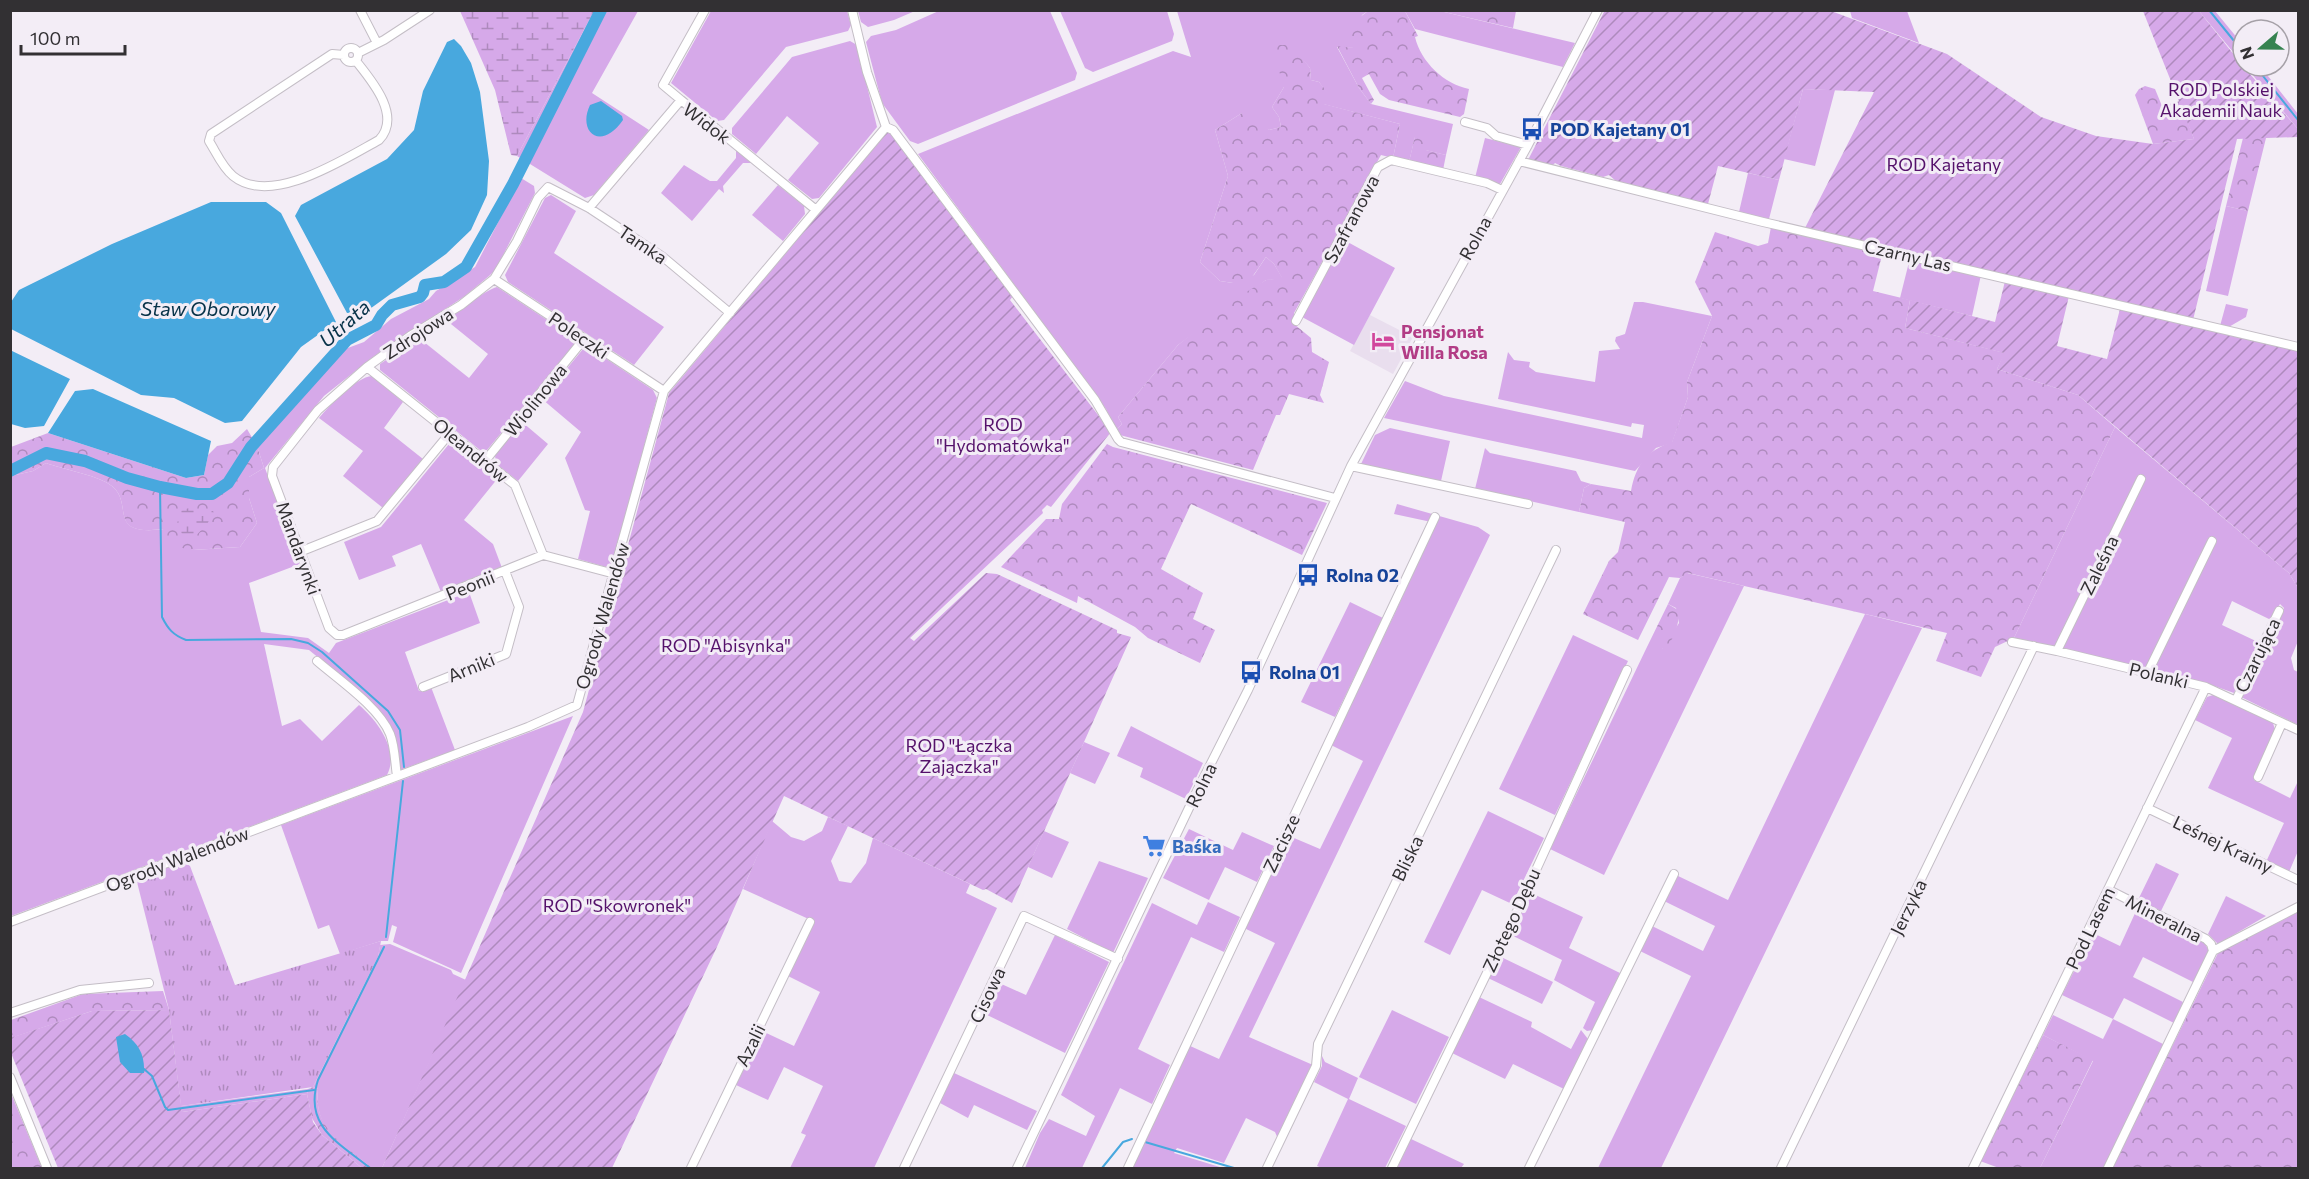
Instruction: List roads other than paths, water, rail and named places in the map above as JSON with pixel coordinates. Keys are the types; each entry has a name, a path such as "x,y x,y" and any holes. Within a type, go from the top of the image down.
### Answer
{"street":[{"path":"360,10 377,44"},
{"path":"357,57 430,10"},
{"path":"681,100 663,85 705,10"},
{"path":"852,10 867,72 886,127 893,130 1026,306 1095,400 1118,439 1159,453 1335,498"},
{"name":"Rolna","path":"1017,1168 1199,787 1248,690 1351,466 1528,145 1598,10"},
{"path":"351,48 357,57 386,107 389,120 386,133 379,140 322,171 297,181 278,185 248,184 234,177 227,170 209,141 211,135 332,54 344,55 345,51 351,48"},
{"name":"Widok","path":"589,208 681,100 815,209"},
{"path":"1466,122 1487,128 1496,136 1528,145"},
{"name":"Ogrody Walendów","path":"10,922 397,777 548,719 577,705 664,391 886,127"},
{"name":"Szafranowa","path":"1296,321 1378,167 1384,163 1391,160 1487,183 1502,190"},
{"name":"Czarny Las","path":"1519,161 1763,222 2298,347"},
{"name":"Tamka","path":"548,187 589,208 663,257 730,313"},
{"name":"Zdrojowa","path":"273,467 318,410 368,367 410,336 461,305 494,279 517,241 538,198 548,187"},
{"name":"Poleczki","path":"494,279 664,391"},
{"name":"Wiolinowa","path":"485,461 584,339"},
{"name":"Oleandrów","path":"368,367 515,485 543,555"},
{"path":"302,551 377,521 450,434"},
{"path":"1351,466 1528,504"},
{"name":"Mandarynki","path":"273,467 272,476 329,628"},
{"name":"Zaleśna","path":"2057,651 2141,479"},
{"name":"Zacisze","path":"1128,1168 1435,517"},
{"path":"2148,672 2212,541"},
{"name":"Bliska","path":"1267,1168 1316,1066 1318,1044 1556,550"},
{"path":"543,555 615,574"},
{"name":"Peonii","path":"329,628 337,635 342,635 543,555"},
{"name":"Arniki","path":"423,687 506,654 519,607 506,571"},
{"name":"Czarująca","path":"2236,700 2279,611"},
{"name":"Polanki","path":"2012,642 2206,687 2298,730"},
{"name":"Jerzyka","path":"1781,1168 2034,646"},
{"path":"317,661 363,701 384,723 391,737 397,777"},
{"name":"Złotego Dębu","path":"1392,1168 1521,903 1627,670"},
{"name":"Pod Lasem","path":"1973,1168 2206,687"},
{"path":"2258,777 2282,723"},
{"name":"Leśnej Krainy","path":"2147,808 2298,880"},
{"path":"1529,1168 1674,874"},
{"name":"Mineralna","path":"2109,890 2206,939 2213,951"},
{"path":"2108,1168 2213,951 2298,907"},
{"name":"Cisowa","path":"904,1168 1024,916 1118,959"},
{"name":"Azalii","path":"691,1168 810,922"},
{"path":"10,1013 80,990 148,983"},
{"path":"10,1077 47,1168"}],"water":[{"path":"454,39 471,63 480,92 489,161 487,195 471,230 446,254 367,311 347,313 295,216 301,205 387,159 414,130 423,91 447,42"},
{"path":"601,101 622,116 623,120 615,130 607,135 599,136 593,135 589,130 587,115 590,105"},
{"name":"Staw Oborowy","path":"211,202 266,202 281,213 336,322 301,347 242,421 225,423 174,398 141,395 11,329 11,302 19,290 112,244"},
{"path":"10,350 70,379 44,426 25,428 11,424"},
{"path":"93,389 211,441 204,475 186,478 48,433 75,391"},
{"path":"125,1034 140,1050 144,1073 130,1073 120,1062 116,1037"}],"waterway":[{"name":"Utrata","path":"10,471 46,453 85,461 127,478 160,487 197,494 212,494 228,483 251,447 347,340 376,325 392,305 420,297 425,285 444,282 466,267 513,184 601,10"},
{"path":"2209,10 2231,37"},
{"path":"2265,78 2298,120"},
{"path":"160,487 162,617 174,634 186,640 291,639 308,643 322,652 388,711 400,730 404,767"},
{"path":"386,937 403,781"},
{"path":"370,1168 327,1132 315,1110 315,1096 318,1080 384,947"},
{"path":"144,1069 152,1076 168,1110 314,1090"},
{"path":"1102,1168 1123,1142 1132,1139"},
{"path":"1145,1142 1234,1168"}],"place":[{"name":"POD Kajetany 01","path":"1532,129"},
{"name":"Pensjonat Willa Rosa","path":"1383,341"},
{"name":"Rolna 02","path":"1308,575"},
{"name":"Rolna 01","path":"1251,672"},
{"name":"Baśka","path":"1154,846"}],"park label":[{"name":"ROD Polskiej Akademii Nauk","path":"2221,100"},
{"name":"ROD Kajetany","path":"1944,164"},
{"name":"ROD \"Hydomatówka\"","path":"1003,434"},
{"name":"ROD \"Abisynka\"","path":"726,645"},
{"name":"ROD \"Łączka Zajączka\"","path":"959,756"},
{"name":"ROD \"Skowronek\"","path":"617,905"}]}
